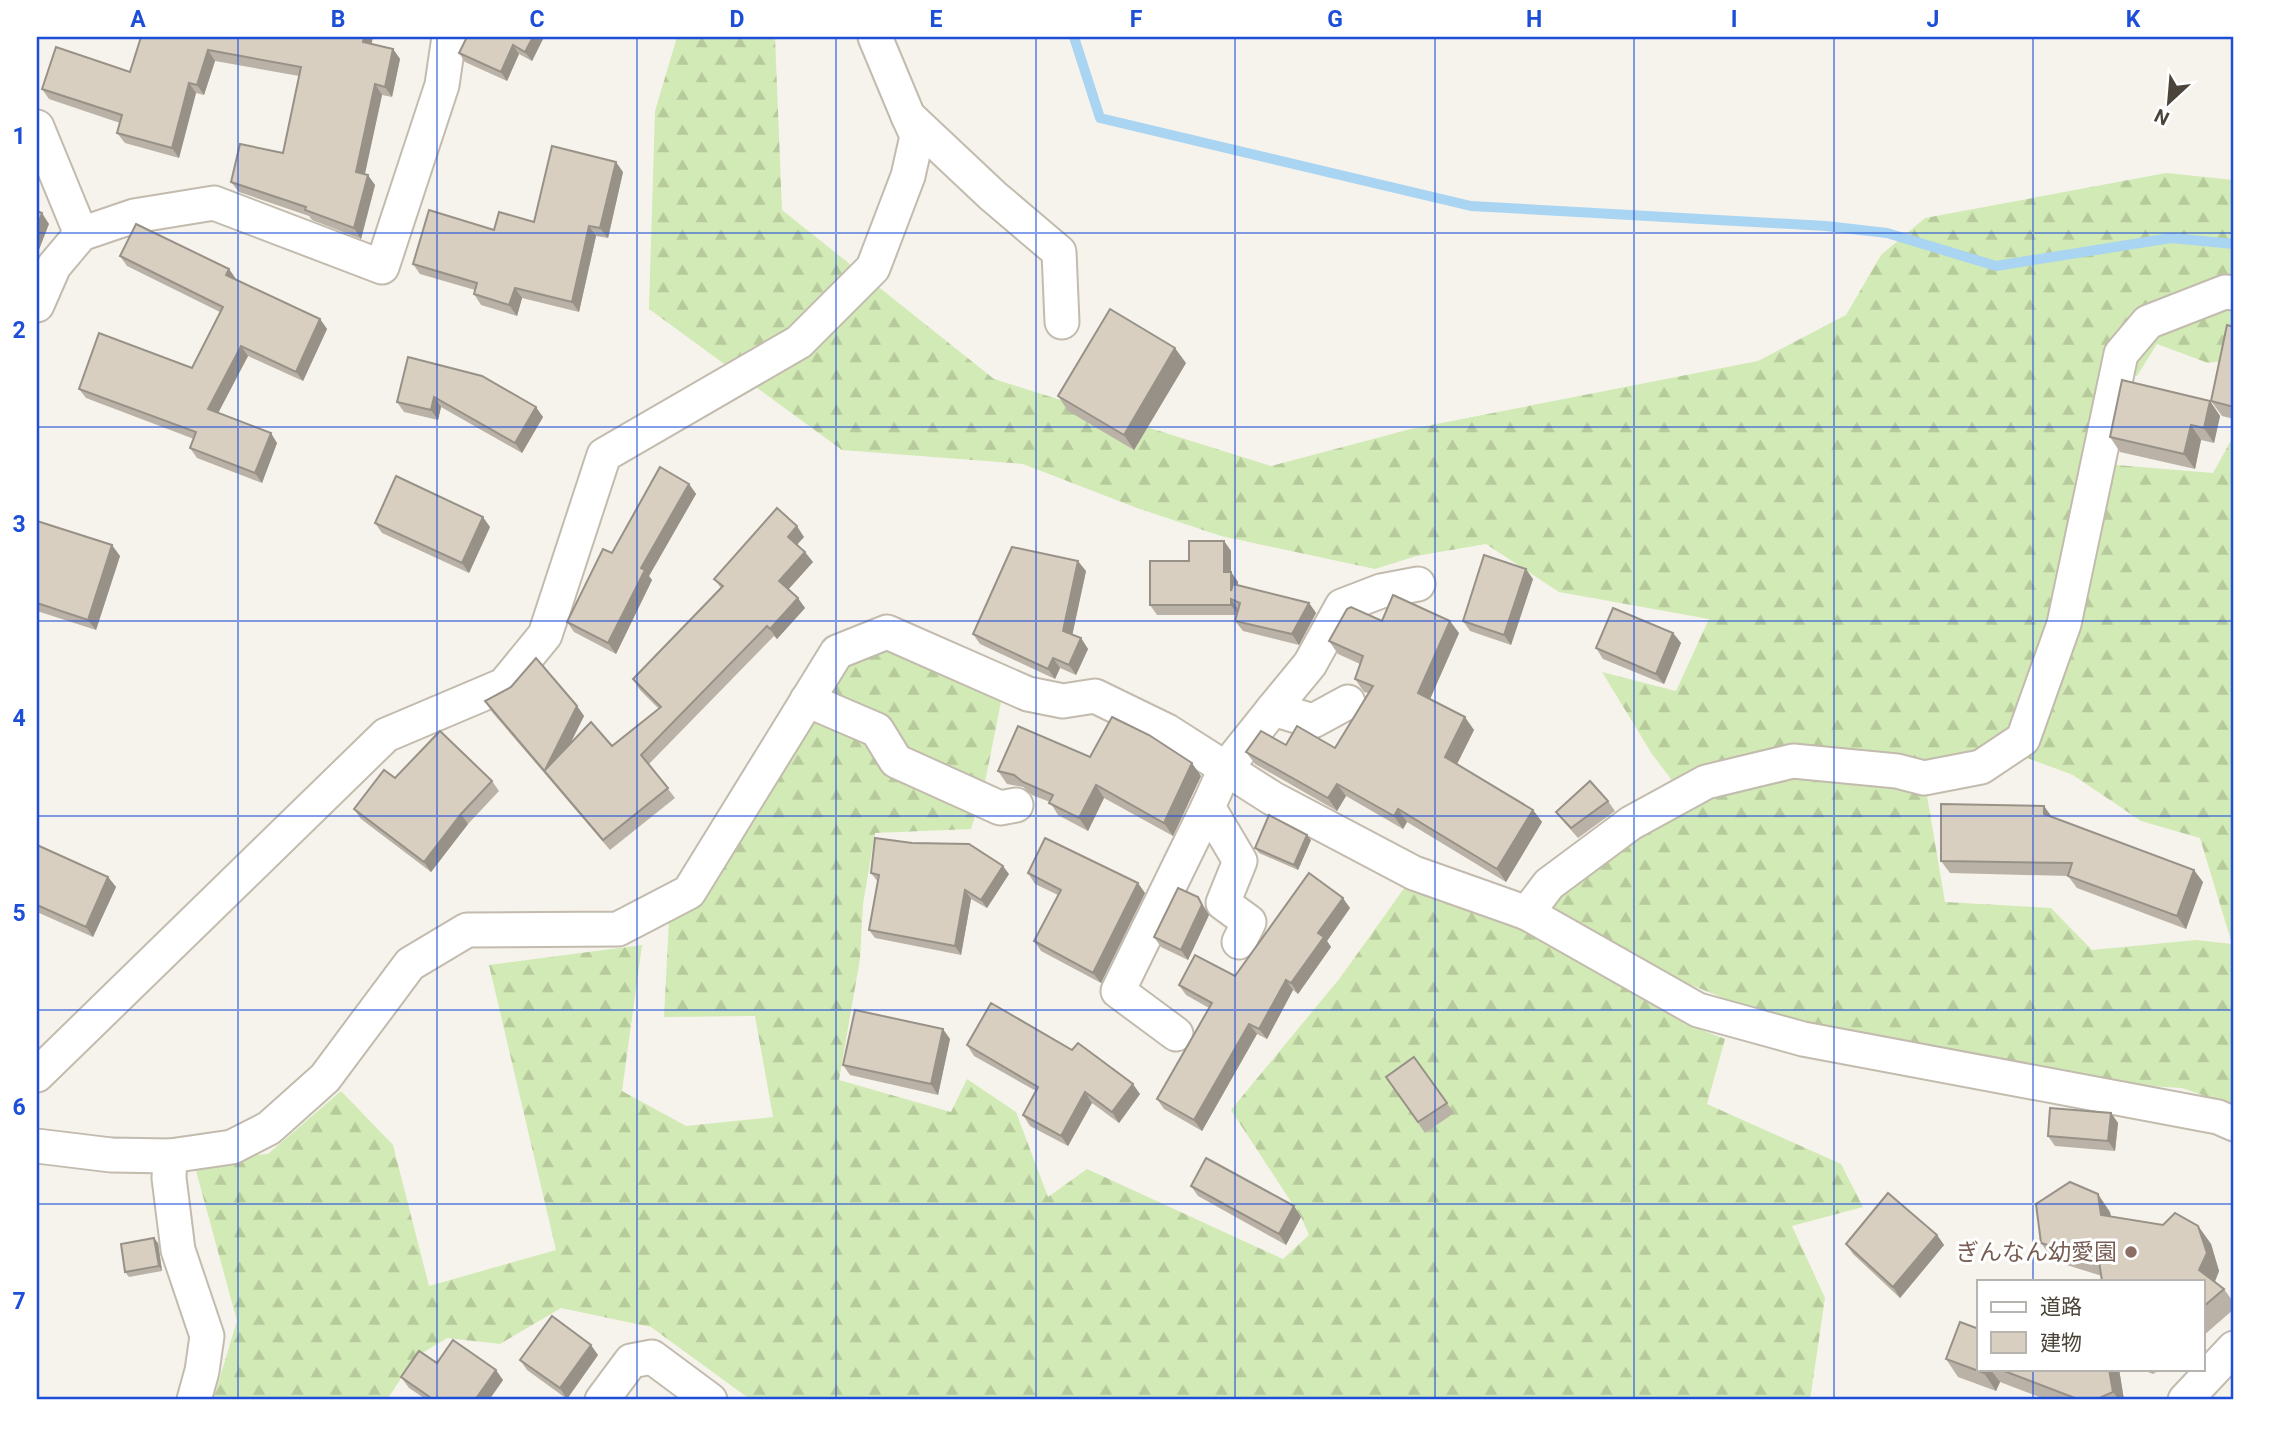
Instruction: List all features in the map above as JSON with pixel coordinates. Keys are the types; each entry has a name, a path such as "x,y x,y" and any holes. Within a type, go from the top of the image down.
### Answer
{"street":[{"path":"37,305 54,266 81,234 134,216 214,203 382,267 442,85 449,37"},
{"path":"37,1075 386,734 504,685 545,635 604,455 799,342 873,268 908,176 917,136 875,37"},
{"path":"908,116 993,196 1059,252 1062,321"},
{"path":"37,127 81,234"},
{"path":"1527,913 1549,884 1621,831 1706,782 1793,761 1897,771 1924,778 1981,767 2023,738 2064,624 2121,354 2148,321 2225,292 2234,293"},
{"path":"1176,1034 1118,991 1225,769 1310,664 1342,606 1381,591 1418,584"},
{"path":"37,1146 111,1155 170,1156 232,1147 268,1128 325,1078 410,964 467,930 618,929 689,892 837,652 887,632 1028,694 1063,701 1095,696 1167,731 1272,799 1414,873 1527,913 1698,1010 1803,1039 2218,1117 2234,1124"},
{"path":"807,700 877,730 896,761 1000,808 1016,805"},
{"path":"1273,709 1313,721 1348,702"},
{"path":"1208,807 1240,861 1223,903 1249,922 1239,942"},
{"path":"170,1156 169,1178 178,1250 207,1336 194,1400"},
{"path":"2185,1400 2234,1348"},
{"path":"602,1400 631,1361 652,1357 710,1400"}],"green space":[{"path":"677,37 775,37 782,210 994,379 1271,466 1411,429 1758,361 1846,315 1881,255 1925,218 2166,173 2234,180 2234,359 2208,363 2157,344 2137,376 2099,367 2117,465 2213,473 2234,435 2234,1106 2182,1088 2094,1083 1897,1045 1735,1003 1624,957 1559,917 1547,899 1690,804 1652,754 1602,672 1676,691 1709,619 1559,592 1486,544 1416,556 1375,569 1221,536 1137,508 1023,464 842,450 649,309 655,111","holes":["2022,756 2073,775 2141,821 2200,838 2232,944 2196,940 2092,950 2051,908 1945,902 1924,778"]},
{"path":"880,639 1002,697 984,787 971,829 875,833 863,904 860,959 839,1080 951,1112 967,1079 1016,1112 1048,1197 1087,1169 1283,1259 1309,1235 1301,1217 1231,1110 1340,978 1410,880 1508,919 1684,1023 1725,1039 1707,1104 1841,1164 1863,1207 1792,1226 1825,1298 1810,1400 751,1400 651,1327 561,1308 500,1344 447,1338 414,1358 387,1400 213,1400 237,1321 193,1160 268,1154 341,1091 393,1145 429,1286 556,1250 489,965 642,945 622,1091 686,1126 773,1117 755,1016 664,1017 669,920 843,666"}],"building":[{"path":"141,37 364,37 363,42 393,49 385,87 375,84 356,172 368,175 354,228 305,210 306,207 231,182 240,144 283,153 301,67 208,50 197,85 189,83 172,148 117,133 122,115 42,89 56,47 130,72"},
{"path":"467,37 533,37 525,52 513,45 501,72 459,53"},
{"path":"552,146 616,162 600,228 589,226 572,302 515,288 509,305 474,294 477,283 413,264 429,210 494,230 499,212 534,222"},
{"path":"37,211 42,213 37,227"},
{"path":"136,224 229,269 226,275 320,319 296,372 241,346 208,409 271,433 255,473 190,448 196,432 79,389 99,333 192,368 223,307 120,256"},
{"path":"1110,309 1175,348 1124,435 1058,396"},
{"path":"2227,325 2234,327 2234,407 2211,401"},
{"path":"408,357 482,376 536,407 515,443 434,397 431,410 397,402"},
{"path":"2122,380 2210,401 2204,428 2191,425 2184,454 2110,437"},
{"path":"660,467 689,484 641,568 645,570 608,643 567,622 603,549 612,553"},
{"path":"396,476 483,517 462,563 375,523"},
{"path":"777,508 797,526 788,537 805,552 779,581 798,598 770,629 767,626 641,755 668,788 603,840 485,701 511,687 536,658 577,706 545,770 591,722 612,746 661,707 633,679 723,586 714,579"},
{"path":"37,521 112,545 88,620 37,603"},
{"path":"1189,541 1224,541 1224,572 1231,572 1231,591 1233,584 1309,603 1292,634 1235,621 1240,603 1231,599 1231,605 1150,605 1150,561 1189,561"},
{"path":"1012,547 1078,561 1063,631 1081,638 1069,665 1053,658 1048,669 973,634"},
{"path":"1484,555 1526,569 1504,635 1463,621"},
{"path":"1393,595 1450,621 1418,693 1465,717 1445,757 1533,810 1497,869 1398,809 1394,816 1337,784 1328,798 1246,752 1261,731 1286,745 1297,726 1335,748 1373,686 1355,679 1363,656 1329,641 1347,609 1351,607 1382,621"},
{"path":"1613,608 1673,633 1656,674 1596,648"},
{"path":"1112,717 1149,735 1192,763 1164,823 1096,785 1079,818 1049,803 1053,795 1023,782 1014,775 998,771 1018,726 1090,757"},
{"path":"440,731 492,781 461,814 424,862 354,809 384,770 395,778"},
{"path":"1590,781 1608,801 1571,828 1556,812"},
{"path":"1941,804 2044,806 2044,814 2194,870 2177,916 2068,876 2072,863 1941,861"},
{"path":"1269,815 1307,835 1294,865 1255,848"},
{"path":"875,838 912,843 969,844 1003,866 981,900 965,890 955,946 869,930 879,875 871,873"},
{"path":"1045,838 1138,883 1093,973 1034,941 1061,890 1028,873"},
{"path":"37,845 108,877 86,927 37,905"},
{"path":"1309,873 1343,898 1318,933 1324,937 1291,983 1286,980 1259,1029 1249,1024 1194,1120 1157,1099 1212,1003 1179,985 1195,955 1235,976"},
{"path":"1178,888 1198,897 1202,905 1181,950 1154,937"},
{"path":"991,1003 1072,1050 1078,1043 1133,1084 1112,1112 1085,1092 1061,1136 1023,1115 1038,1087 967,1045"},
{"path":"855,1010 943,1029 931,1084 843,1065"},
{"path":"1414,1057 1447,1103 1418,1122 1386,1077"},
{"path":"2050,1108 2111,1113 2108,1141 2048,1136"},
{"path":"1206,1158 1294,1206 1279,1234 1191,1186"},
{"path":"2070,1182 2098,1194 2101,1215 2163,1225 2175,1213 2198,1226 2207,1253 2199,1270 2224,1289 2204,1306 2204,1280 2102,1280 2099,1261 2041,1243 2036,1204"},
{"path":"1888,1193 1937,1235 1893,1287 1846,1244"},
{"path":"154,1238 159,1266 125,1272 121,1244"},
{"path":"552,1316 591,1345 560,1388 520,1360"},
{"path":"1960,1322 1977,1328 1977,1370 1986,1370 1984,1373 1946,1359"},
{"path":"453,1340 496,1370 475,1400 434,1400 401,1377 419,1351 437,1363"},
{"path":"2002,1370 2109,1370 2113,1392 2095,1400 2080,1400"}],"waterway":[{"path":"1074,37 1100,118 1471,206 1826,226 1887,233 1996,266 2171,238 2234,244"}],"place":[{"name":"ぎんなん幼愛園","path":"2131,1252"}]}
